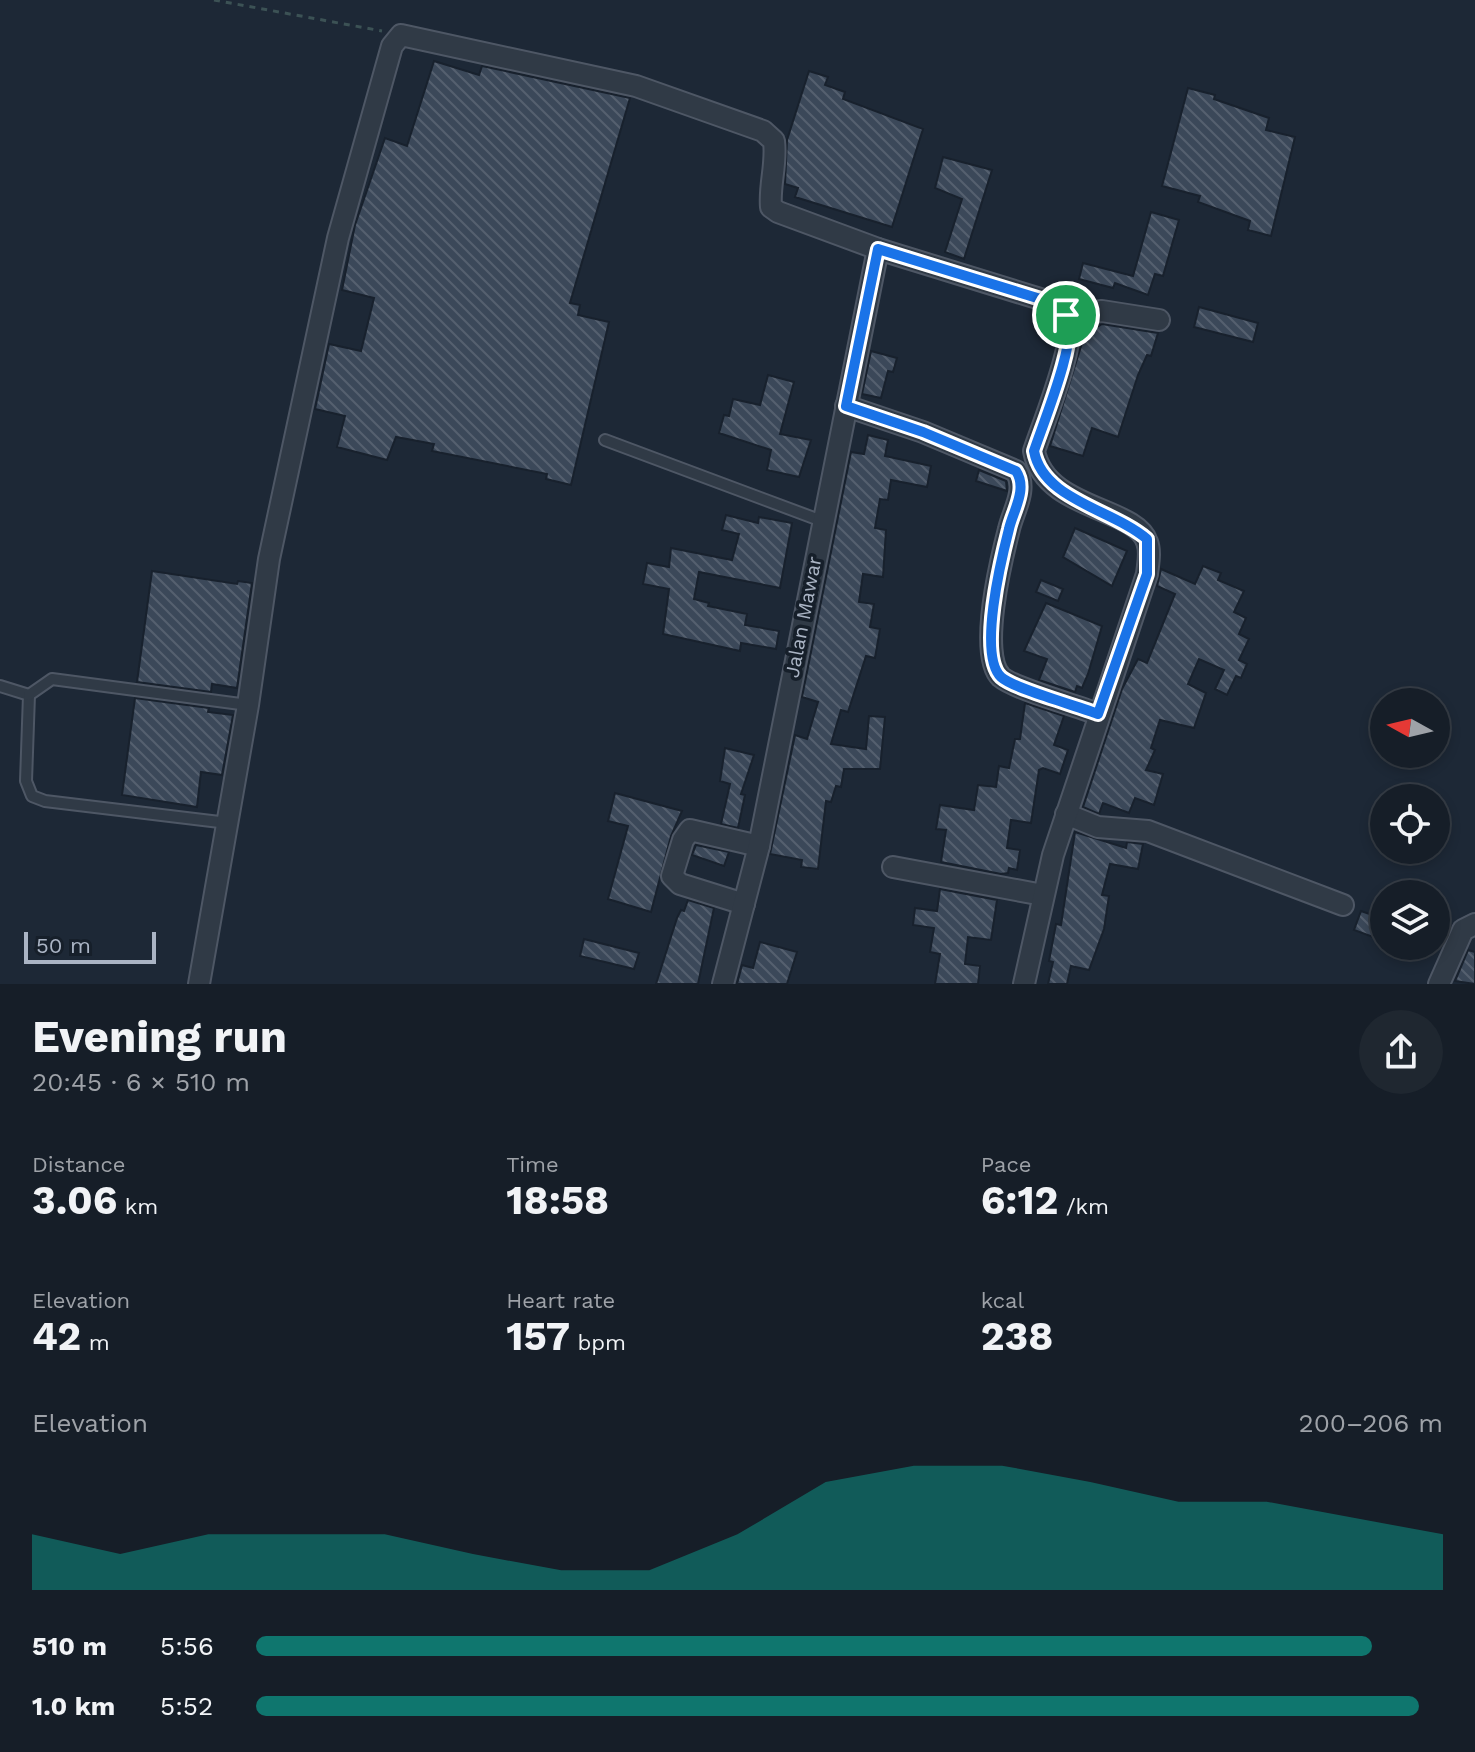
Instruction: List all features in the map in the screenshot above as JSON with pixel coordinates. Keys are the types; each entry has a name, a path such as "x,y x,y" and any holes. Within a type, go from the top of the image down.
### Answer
{"street":[{"path":"199,984 248,705 269,559 320,313 392,46 401,35 636,86 763,131 774,141 776,156 771,207 878,249 1047,301 1066,315 1070,326 1068,346 1034,451 1037,469 1050,483 1134,528 1147,539 1149,553 1147,574 1066,814 1043,895 1024,984"},
{"name":"Jalan Mawar","path":"723,984 759,846 878,249"},
{"path":"1066,315 1102,311 1159,320"},
{"path":"846,406 923,432 1016,471 1022,487 1009,529 993,617 989,647 992,666 1003,679 1098,714"},
{"path":"1066,814 1098,827 1131,827 1148,831 1343,905"},
{"path":"744,904 680,884 672,876 683,840 690,830 759,846"},
{"path":"893,867 1043,895"},
{"path":"1439,984 1463,930 1475,924"}],"lane":[{"path":"605,440 822,521"},
{"path":"29,695 52,679 248,705"},
{"path":"0,686 29,695"},
{"path":"29,695 26,781 32,796 45,801 228,823"}],"path":[{"path":"214,0 401,35"}],"building":[{"path":"434,61 479,75 482,66 630,98 570,303 580,305 578,315 609,322 571,485 546,479 547,474 432,451 434,444 396,437 387,460 337,447 345,416 315,409 329,344 361,351 374,298 342,290 355,225 385,138 407,146"},
{"path":"809,71 828,77 825,85 845,92 843,99 923,129 892,227 795,197 798,188 785,184 787,140"},
{"path":"1188,88 1215,95 1214,99 1269,118 1266,130 1295,137 1271,236 1248,230 1250,221 1198,202 1200,196 1162,186"},
{"path":"943,157 992,170 964,259 945,252 962,199 935,188"},
{"path":"1151,212 1179,220 1163,276 1155,274 1148,295 1115,283 1113,288 1079,279 1083,263 1133,276"},
{"path":"1199,307 1258,323 1253,342 1194,327"},
{"path":"1102,324 1158,333 1151,356 1147,355 1138,375 1118,437 1092,428 1083,456 1050,446 1087,327 1094,329"},
{"path":"871,351 897,358 893,372 888,371 881,398 862,394"},
{"path":"768,375 794,382 780,434 811,440 799,477 767,470 771,450 719,433 724,415 729,416 733,399 760,405"},
{"path":"868,435 888,440 885,456 931,466 927,487 891,480 888,500 880,499 875,528 886,530 883,577 863,574 859,602 874,604 870,627 880,629 875,658 866,656 848,712 841,710 831,744 866,749 869,716 885,717 880,769 844,769 841,787 836,786 831,802 826,801 818,869 801,867 802,860 770,854 795,735 807,739 818,702 802,697 851,452 864,454"},
{"path":"979,470 1006,481 1007,491 976,481"},
{"path":"726,515 758,523 759,517 792,523 780,588 699,572 694,599 709,603 708,606 747,614 745,625 779,631 776,649 741,643 740,651 663,634 669,589 643,584 647,563 669,567 671,548 732,560 739,534 722,530"},
{"path":"1075,528 1127,551 1112,586 1063,557"},
{"path":"1203,566 1221,573 1218,580 1244,591 1234,612 1246,618 1239,634 1249,639 1239,660 1247,664 1241,678 1236,676 1227,695 1215,689 1224,670 1199,659 1188,684 1206,693 1194,728 1160,720 1151,748 1155,750 1146,770 1163,774 1154,805 1135,798 1129,813 1103,803 1099,814 1083,807 1122,689 1138,659 1147,663 1175,594 1157,586 1161,569 1195,584"},
{"path":"152,571 237,584 238,581 252,583 237,688 212,684 211,692 137,682"},
{"path":"1041,580 1063,589 1058,601 1036,592"},
{"path":"1046,603 1102,626 1088,674 1082,688 1077,686 1075,692 1039,680 1047,659 1024,651"},
{"path":"135,698 209,708 208,712 233,715 222,775 201,772 197,807 122,795"},
{"path":"1025,703 1064,716 1054,745 1068,750 1060,774 1043,768 1039,770 1031,823 1011,820 1007,848 1020,850 1017,870 1009,868 1008,873 1001,874 941,862 946,830 936,829 940,805 974,810 978,785 996,787 999,766 1009,768 1015,739 1020,739"},
{"path":"725,748 754,755 741,794 745,795 738,828 721,824 730,784 720,781"},
{"path":"615,793 682,811 671,836 651,912 608,899 628,826 608,821"},
{"path":"1075,832 1126,848 1127,842 1143,844 1138,869 1110,864 1102,895 1109,896 1104,929 1089,970 1071,966 1067,984 1048,984 1053,962 1049,961 1056,924 1061,925"},
{"path":"696,845 729,852 724,866 692,855"},
{"path":"940,889 997,900 991,940 968,937 965,964 980,966 978,984 935,984 940,954 930,952 934,928 913,925 915,908 937,911"},
{"path":"688,900 714,908 698,984 656,984 677,918"},
{"path":"1361,911 1370,914 1370,936 1354,930"},
{"path":"584,939 639,953 634,969 580,956"},
{"path":"760,942 797,952 787,984 737,984 742,965 753,968"},
{"path":"1468,950 1475,952 1475,984 1455,981"}],"route":[{"path":"878,249 1047,301 1066,315 1070,326 1068,346 1034,451 1037,469 1050,483 1134,528 1147,539 1149,553 1147,574 1098,714 1003,679 992,666 989,647 991,632 1009,529 1022,487 1016,471 996,460 923,432 846,406 878,249"}]}
